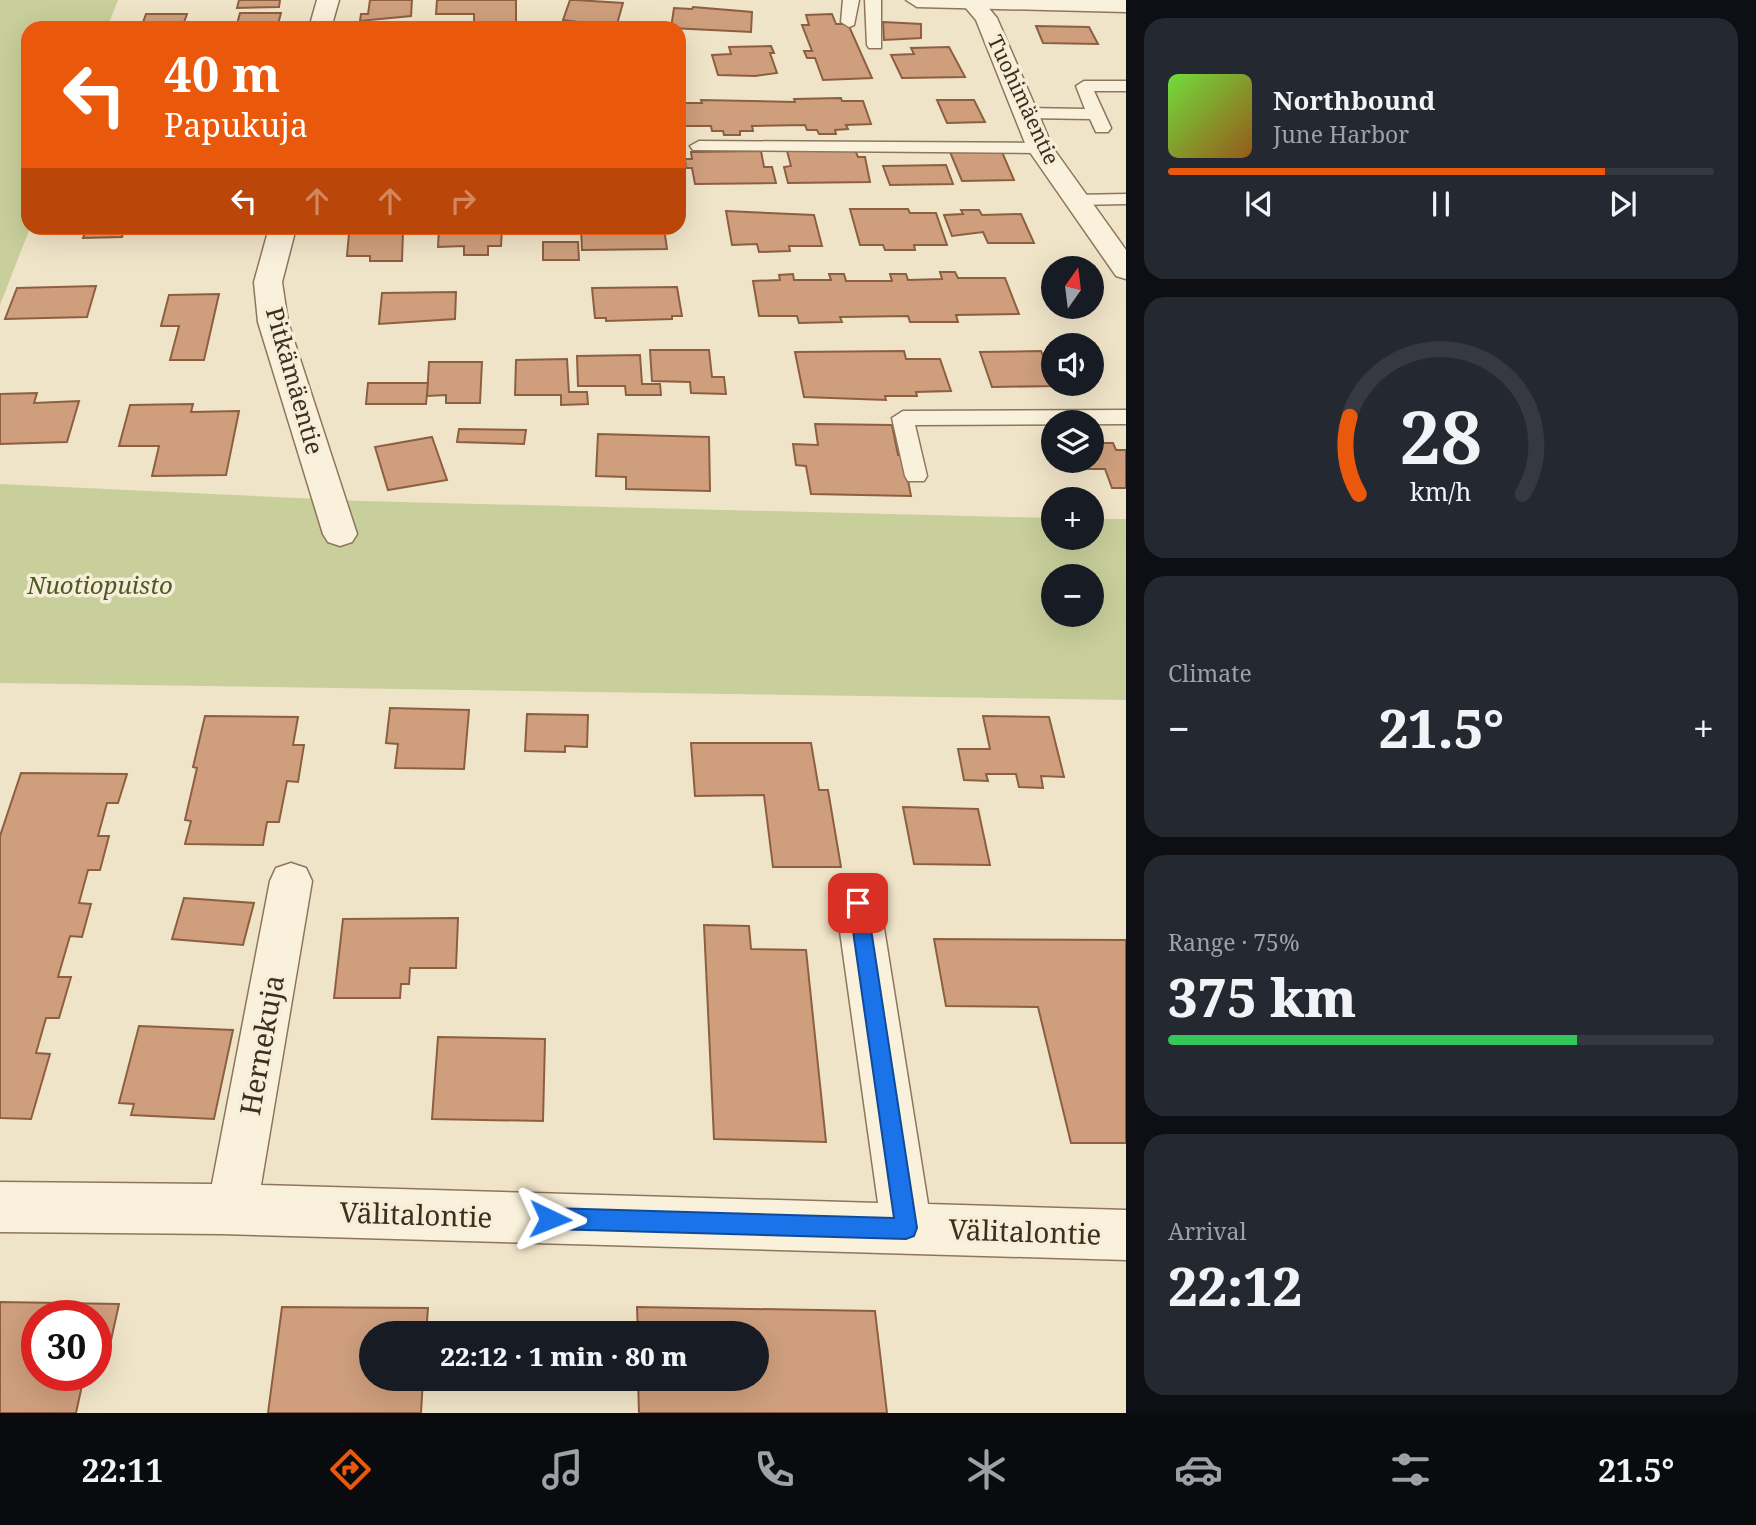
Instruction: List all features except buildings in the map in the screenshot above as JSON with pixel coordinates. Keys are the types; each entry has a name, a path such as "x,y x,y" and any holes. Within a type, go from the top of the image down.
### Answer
{"street":[{"path":"322,21 328,0"},
{"path":"917,0 1126,5"},
{"name":"Tuohimäentie","path":"970,0 986,18 1040,148 1074,200 1125,266"},
{"name":"Pitkämäentie","path":"280,235 268,282 273,322 340,534"},
{"name":"Hernekuja","path":"232,1210 291,880"},
{"path":"858,903 906,1228"},
{"name":"Välitalontie","path":"0,1207 232,1210 1126,1235"}],"lane":[{"path":"849,22 851,0"},
{"path":"873,0 875,45"},
{"path":"1026,113 1099,121 1084,86 1126,86"},
{"path":"699,146 1040,148"},
{"path":"1074,200 1126,199"},
{"path":"916,476 903,418 1126,416"}],"green space":[{"path":"0,0 118,0 110,21 21,21 21,235 27,235 0,305"},
{"name":"Nuotiopuisto","path":"0,484 362,501 1041,518 1041,550 1104,550 1104,519 1126,519 1126,700 0,683"}],"route":[{"path":"550,1219 906,1228 858,903"}]}
